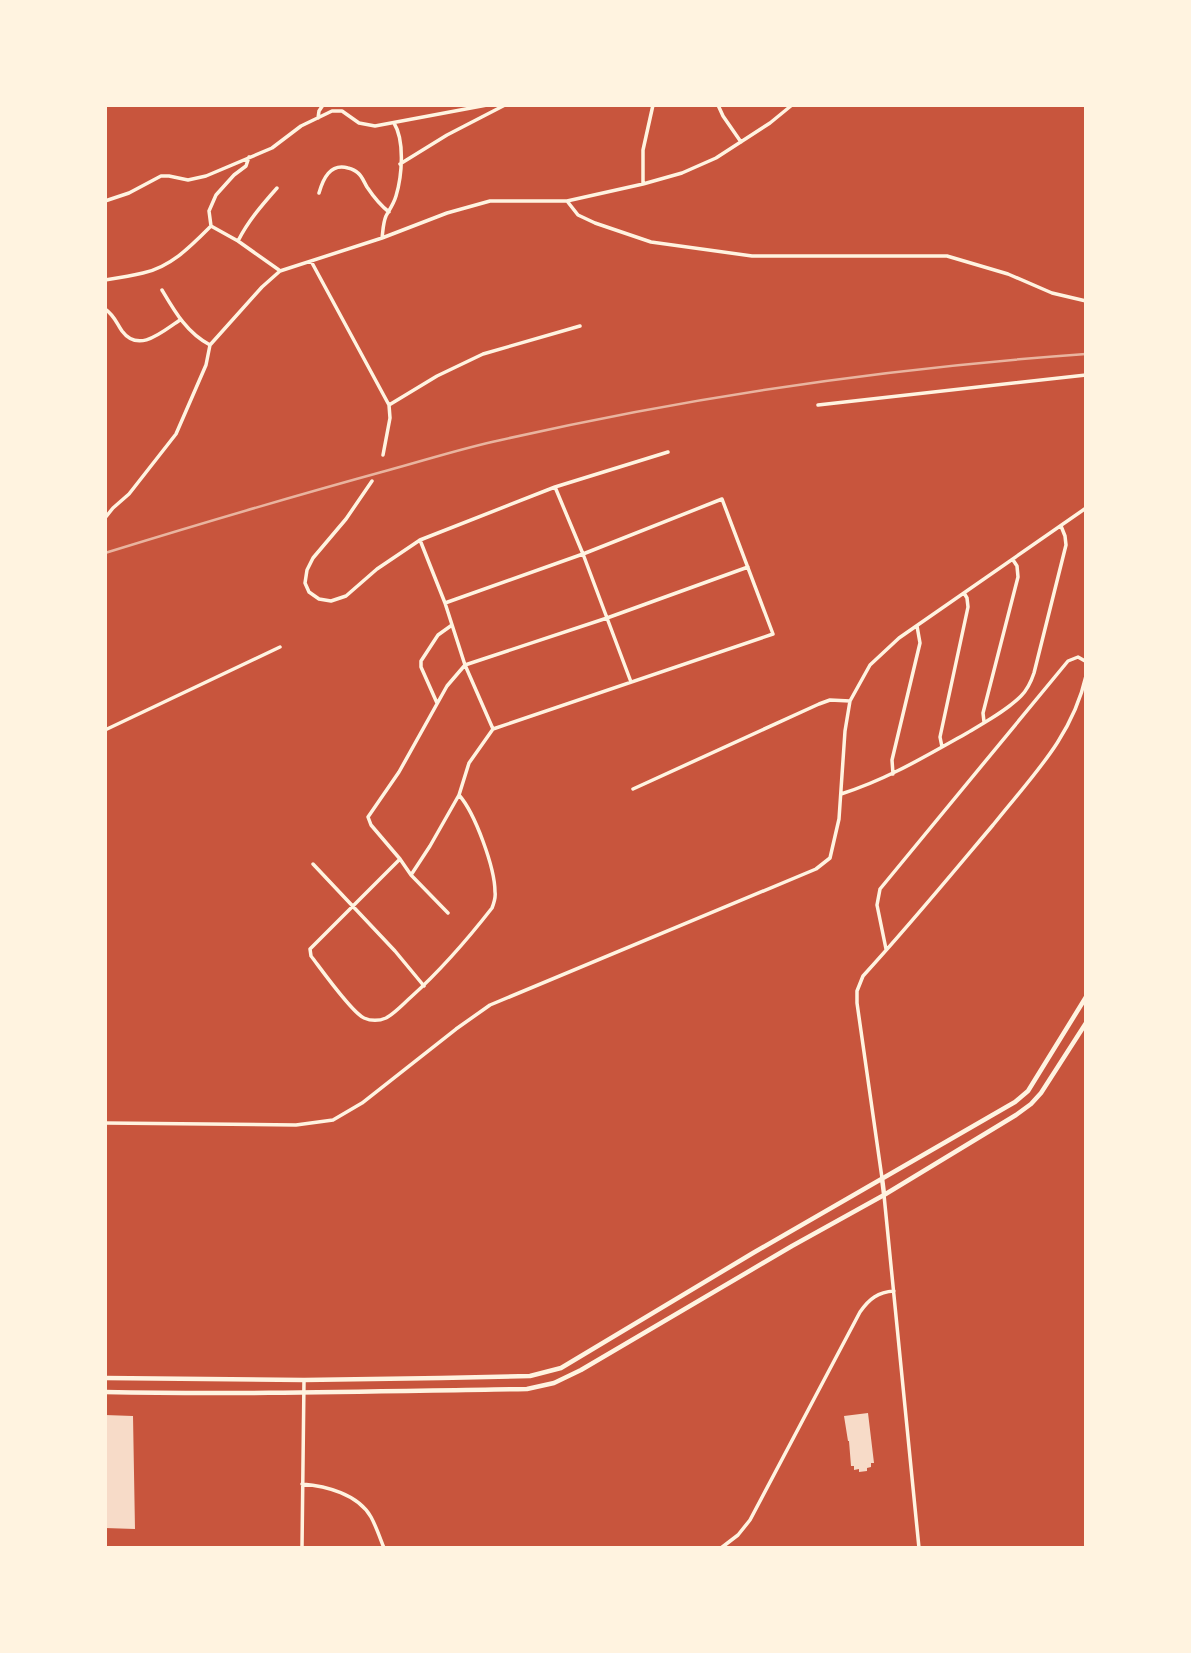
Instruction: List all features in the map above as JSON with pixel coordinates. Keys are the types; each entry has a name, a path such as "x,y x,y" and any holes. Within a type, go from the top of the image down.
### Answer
{"street":[{"path":"318,118 318,111 323,105"},
{"path":"105,201 129,194 162,176 195,179 272,148 301,126 332,111 342,111 359,123 375,126 487,105"},
{"path":"400,164 447,135 505,105"},
{"path":"643,184 643,150 653,105"},
{"path":"718,105 741,142"},
{"path":"105,518 129,494 176,434 206,365 210,345 280,271 382,238 447,213 490,201 567,201 682,173 716,158 770,123 792,105"},
{"path":"382,238 384,222 397,193 401,139 394,124"},
{"path":"211,226 209,211 216,195 246,166 249,157"},
{"path":"319,193 326,174 334,168 346,167 357,172 370,192 389,212"},
{"path":"238,241 246,225 276,188"},
{"path":"567,201 578,215 652,242 752,256 947,256 1008,274 1052,293 1086,301"},
{"path":"211,226 238,241 280,271"},
{"path":"105,280 159,268 186,251 211,226"},
{"path":"311,261 389,405 390,418 383,455"},
{"path":"162,290 180,320 210,345"},
{"path":"105,309 114,316 123,332 135,341 151,339 180,320"},
{"path":"389,405 437,376 483,354 580,326"},
{"path":"818,405 1086,375"},
{"path":"372,481 346,519 313,558 307,570 305,583 309,592 319,599 331,601 345,596 377,569 420,540 555,487 668,452"},
{"path":"555,487 631,682"},
{"path":"411,875 459,795 469,764 493,729 773,634 722,499 583,554 444,603"},
{"path":"105,1123 296,1125 332,1120 362,1103 490,1005 816,869 830,858 839,819 845,731 850,701 864,672 899,638 1086,508"},
{"path":"841,794 868,786 942,747 985,722 1019,698 1027,689 1032,679 1066,545 1061,526"},
{"path":"420,540 465,665 493,729"},
{"path":"985,722 982,713 1018,578 1017,566 1013,560"},
{"path":"448,913 411,875 371,825 368,817 399,772 447,686 465,665 748,567"},
{"path":"942,747 940,737 968,607 964,593"},
{"path":"437,703 421,662 438,635 452,625"},
{"path":"893,774 892,760 920,643 917,626"},
{"path":"105,730 280,647"},
{"path":"886,950 877,905 880,889 1068,661 1078,657 1086,661"},
{"path":"919,1548 884,1195 856,997 858,986 863,976 926,906 1057,746 1077,708 1086,676"},
{"path":"633,789 819,704 830,700 850,701"},
{"path":"400,859 309,952 352,1007 365,1018 380,1020 394,1013 443,967 492,908 495,899 494,880 488,857 470,810 459,795"},
{"path":"313,863 424,986"},
{"path":"105,1378 304,1380 530,1376 561,1368 752,1253 1015,1102 1028,1091 1086,998"},
{"path":"105,1392 304,1394 527,1389 554,1383 884,1195 1031,1104 1086,1023"},
{"path":"721,1548 750,1520 860,1312 875,1296 894,1291"},
{"path":"302,1548 304,1380"},
{"path":"302,1483 326,1488 357,1502 372,1518 384,1548"}],"building":[{"path":"868,1413 874,1463 871,1463 867,1471 859,1472 859,1469 854,1470 854,1466 851,1466 844,1416"},
{"path":"105,1415 133,1416 135,1529 105,1528"}],"railway":[{"path":"105,553 459,450 573,424 719,397 865,376 1086,354"}]}
